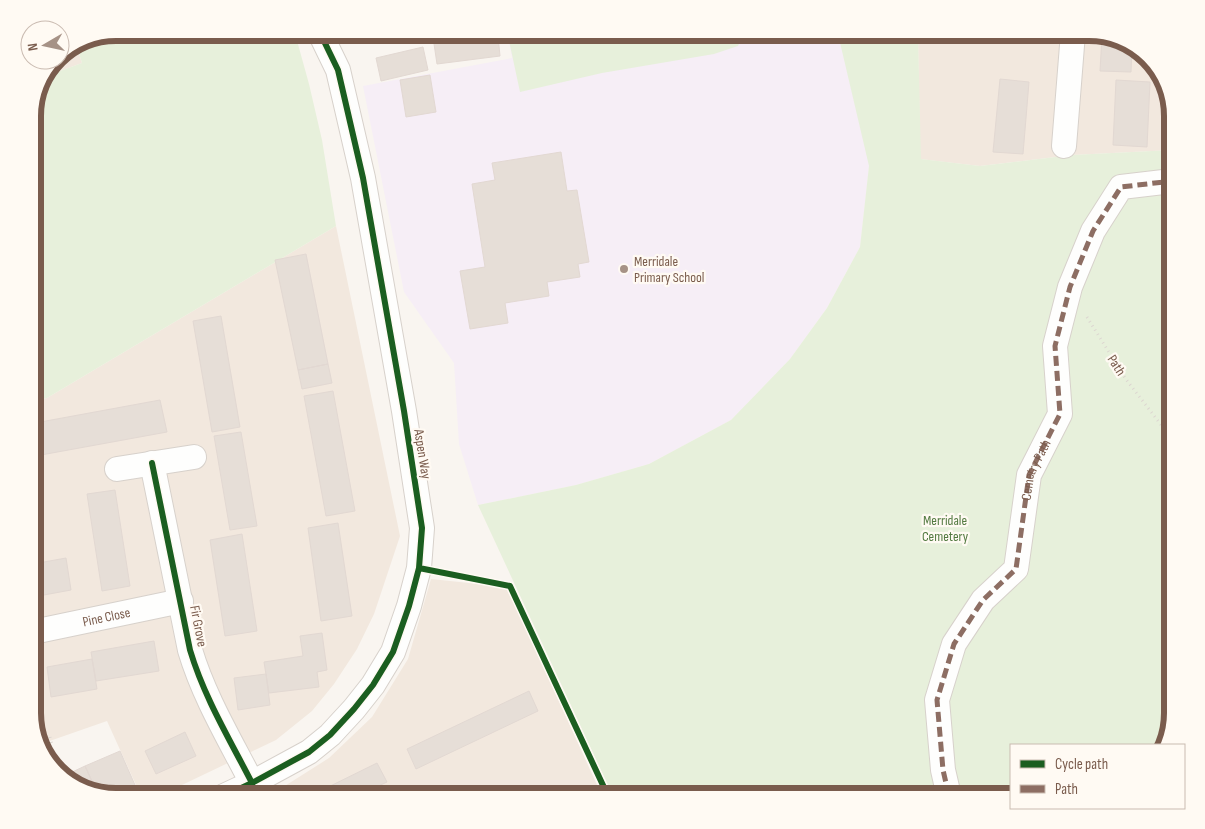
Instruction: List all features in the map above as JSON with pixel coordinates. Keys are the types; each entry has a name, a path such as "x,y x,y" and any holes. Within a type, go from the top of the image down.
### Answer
{"street":[{"name":"Aspen Way","path":"241,788 309,752 330,735 373,685 392,652 409,606 419,568 422,528 404,411 363,178 338,70 324,41"},
{"path":"335,41 338,70"},
{"path":"1064,146 1072,41"},
{"name":"Cemetry Path","path":"947,788 943,770 937,700 954,644 983,600 1016,569 1029,475 1060,414 1055,346 1070,287 1093,231 1121,187 1164,182"},
{"path":"118,469 194,457"},
{"name":"Fir Grove","path":"152,463 190,650 207,695 252,783"},
{"name":"Pine Close","path":"41,630 181,601"}],"path":[{"path":"50,737 52,745"}],"shaded area":[{"name":"Merridale Primary School","path":"509,41 915,41 869,166 860,247 827,308 790,359 731,420 649,464 576,485 478,505 459,444 454,363 404,292 363,86 512,58"},
{"path":"918,41 1089,41 1108,44 1131,54 1142,63 1154,79 1161,97 1164,116 1164,150 1072,155 980,166 920,159"},
{"path":"78,52 82,63 70,67 70,57"},
{"path":"336,226 400,536 374,614 357,649 334,684 312,711 276,740 176,788 137,788 107,721 47,742 41,718 41,399 47,398"},
{"path":"431,579 507,587 598,788 282,788 329,758 372,717 408,659"}],"green space":[{"path":"116,41 297,41 322,140 336,226 47,398 41,399 41,111 47,87 54,74 63,70 70,70 70,67 82,63 78,52 101,43"},
{"path":"509,41 740,41 738,46 714,54 602,73 520,92"},
{"name":"Merridale Cemetery","path":"840,41 918,41 921,159 980,166 1072,155 1164,150 1164,713 1160,737 1157,744 1010,744 1010,788 609,788 478,505 576,485 649,464 731,420 790,359 827,308 860,247 869,166"}],"building":[{"path":"434,41 498,41 500,56 437,64"},
{"path":"1102,43 1118,47 1132,55 1131,72 1100,71"},
{"path":"423,47 428,70 381,81 376,58"},
{"path":"430,75 436,112 406,117 400,80"},
{"path":"1000,79 1029,82 1023,154 993,152"},
{"path":"1116,80 1150,82 1147,147 1113,145"},
{"path":"561,152 567,191 577,190 589,262 578,264 580,277 547,282 549,296 505,303 508,323 470,329 460,271 485,267 472,184 495,180 492,163"},
{"path":"306,254 328,364 298,370 275,260"},
{"path":"221,316 240,427 212,432 193,321"},
{"path":"328,364 332,383 302,389 298,370"},
{"path":"333,391 355,511 326,516 304,396"},
{"path":"160,400 167,432 41,455 41,422"},
{"path":"241,432 257,526 230,530 214,436"},
{"path":"115,490 130,586 102,591 87,494"},
{"path":"338,523 352,616 321,621 308,528"},
{"path":"242,534 257,631 225,636 210,540"},
{"path":"66,558 71,590 41,596 41,563"},
{"path":"322,633 327,670 317,672 319,687 269,693 264,662 303,656 300,636"},
{"path":"154,641 159,671 96,681 91,652"},
{"path":"92,659 97,689 51,697 47,667"},
{"path":"266,674 270,705 238,710 234,678"},
{"path":"529,691 538,711 416,769 407,749"},
{"path":"185,732 196,756 156,774 145,751"},
{"path":"120,751 135,785 128,788 116,788 93,784 85,766"},
{"path":"377,763 387,782 374,788 326,788"},
{"path":"85,766 93,784 87,782 71,773"}],"marked path":[{"path":"947,788 943,770 937,700 954,644 983,600 1016,569 1029,475 1060,414 1055,346 1070,287 1093,231 1121,187 1164,182"}],"cycle path":[{"path":"241,788 309,752 330,735 354,709 373,685 393,652 409,606 419,568 422,528 404,411 363,178 338,70 324,41"},
{"path":"152,463 190,650 202,685 252,783"},
{"path":"419,568 510,586 604,788"}],"place":[{"name":"Merridale Primary School","path":"624,269"}]}
